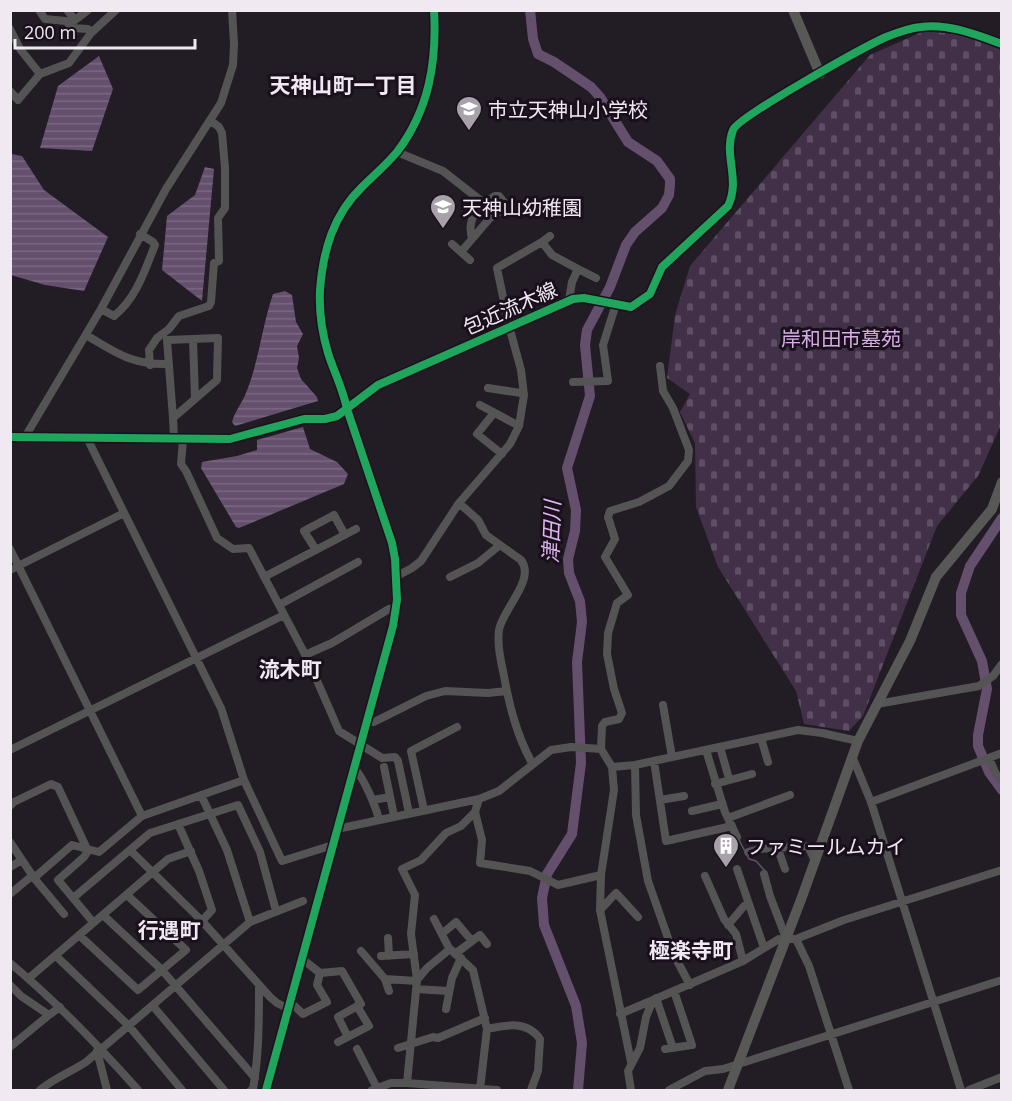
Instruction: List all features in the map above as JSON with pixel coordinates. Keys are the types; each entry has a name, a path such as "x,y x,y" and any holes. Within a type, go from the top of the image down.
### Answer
{"street":[{"path":"39,10 45,19 66,21 72,28 88,28 91,33"},
{"path":"67,10 75,20 88,10"},
{"path":"10,91 18,100 40,74 69,63 91,33 116,10"},
{"path":"26,437 101,309 140,234 221,103 232,65 234,44 232,10"},
{"path":"266,1090 396,608 397,576 392,543 323,330 320,290 326,250 341,212 397,152 415,123 429,89 436,46 434,10"},
{"path":"793,10 820,74"},
{"name":"包近流木線","path":"10,437 230,439 304,419 326,419 338,416 378,385 569,300 584,298 631,307 650,294 662,267 728,206 733,196 734,184 729,145 734,127 772,100 886,37 921,27 935,26 966,31 1002,44"},
{"path":"10,29 20,49 40,74"},
{"path":"150,365 149,350 157,338 169,329 179,316 209,306 211,302 214,263 219,261 218,218 225,208 225,168 222,133 219,127 211,121"},
{"path":"397,152 443,171 481,201"},
{"path":"460,252 490,218 507,206 499,196 495,196 481,201 468,216"},
{"path":"472,238 470,232 472,218 481,201"},
{"path":"101,309 114,316 130,300 137,289 155,245 140,234"},
{"path":"397,576 421,561 459,503 514,438 519,426 524,395 521,370 497,268 550,236"},
{"path":"542,242 552,255 596,278"},
{"path":"452,244 470,260"},
{"path":"569,300 572,282 578,269"},
{"path":"573,382 608,381 603,345 613,303"},
{"path":"86,334 125,358 150,365 169,364"},
{"path":"173,418 217,380 218,338 167,340 173,418 181,464 218,538 233,549 249,548 305,655 339,731 382,758 394,757 398,761 409,813"},
{"path":"193,339 195,398"},
{"path":"631,1062 600,910 601,875 614,790 612,767 601,749 603,726 605,722 619,719 622,713 614,689 607,654 608,633 617,603 628,596 605,557 615,539 608,517 610,511 639,502 669,486 684,469 689,456 689,450 673,408 663,391 660,366"},
{"path":"488,388 524,395"},
{"path":"480,405 519,426"},
{"path":"495,413 477,434 502,454"},
{"path":"87,438 221,708 244,780 282,861 333,845"},
{"path":"728,1090 791,938 815,861 858,741 910,641 936,577 992,509 1002,482"},
{"path":"459,503 478,520 486,535 521,560 526,572 525,580 499,628 498,640 518,735 532,763"},
{"path":"10,570 124,513"},
{"path":"316,550 304,531 334,515 345,535"},
{"path":"264,578 356,529"},
{"path":"450,577 478,562 500,545"},
{"path":"10,549 142,816"},
{"path":"279,605 358,562"},
{"path":"305,655 332,643 389,609 396,608"},
{"path":"10,750 284,615"},
{"path":"877,704 979,686 993,676 1002,664"},
{"path":"366,722 374,722 426,696 445,691 488,693 507,691"},
{"path":"663,705 672,757"},
{"path":"424,810 411,751 457,726"},
{"path":"612,767 635,765 798,730 858,741"},
{"path":"761,738 768,762"},
{"path":"337,829 478,799 499,791 551,750 571,747 601,749"},
{"path":"720,747 728,775"},
{"path":"706,750 722,804 737,837"},
{"path":"872,802 1002,753"},
{"path":"852,756 872,802 961,1090"},
{"path":"989,758 1002,781"},
{"path":"654,761 666,841 732,826"},
{"path":"635,765 636,815 648,881 674,955 690,985"},
{"path":"384,767 394,816"},
{"path":"354,768 361,776 373,800 379,819"},
{"path":"716,784 752,774"},
{"path":"402,782 417,778"},
{"path":"10,894 72,845 99,852 142,816 244,780"},
{"path":"10,806 14,802 55,784 88,850"},
{"path":"201,795 233,867 250,922"},
{"path":"728,818 790,795"},
{"path":"660,800 684,796"},
{"path":"373,800 390,797"},
{"path":"478,799 476,812 482,840 480,863 530,871 558,885 601,875"},
{"path":"692,812 722,804"},
{"path":"73,898 150,833 238,805 260,852 276,911"},
{"path":"409,1086 416,983 411,934 415,895 402,869 421,860 446,832 461,826 476,812"},
{"path":"178,824 191,850 212,910 202,921"},
{"path":"11,844 64,914"},
{"path":"748,852 808,846 815,861"},
{"path":"778,849 785,869"},
{"path":"88,850 84,857 58,879 93,922"},
{"path":"130,850 202,921 277,1003 288,1004 303,1014 327,1002 317,985 320,973"},
{"path":"28,978 168,859 191,850"},
{"path":"10,867 22,860"},
{"path":"737,869 747,889 764,948"},
{"path":"620,1014 743,961 779,939 791,938 1002,870"},
{"path":"764,874 771,906 809,966 849,1090"},
{"path":"705,876 724,919 736,934 743,961"},
{"path":"600,910 616,893 638,917"},
{"path":"79,935 138,990 186,950 127,895"},
{"path":"40,1090 51,1080 65,1076 86,1062 250,922 303,901"},
{"path":"728,925 744,906"},
{"path":"103,915 162,970 255,1078"},
{"path":"434,919 455,954 473,970 487,1029 479,1089"},
{"path":"443,933 456,922 472,941"},
{"path":"416,983 427,968 455,954 480,935 487,944"},
{"path":"388,938 385,956 414,954"},
{"path":"361,951 385,979 389,992"},
{"path":"446,1009 455,954"},
{"path":"56,956 129,1026 182,1090"},
{"path":"301,958 320,973 342,971 361,1004 338,1017 348,1037"},
{"path":"10,963 60,1007 138,1090"},
{"path":"385,979 416,983 448,991"},
{"path":"669,1090 705,1071 723,1068 1002,980"},
{"path":"251,1090 255,1078 259,1033 259,985"},
{"path":"10,986 50,1015"},
{"path":"655,999 669,1048 692,1045 674,991"},
{"path":"631,1090 628,1071 640,1048 646,1017 655,999"},
{"path":"153,1006 224,1090"},
{"path":"338,1042 369,1026 357,1006"},
{"path":"10,1047 60,1007"},
{"path":"398,1048 411,1042 438,1038 484,1018"},
{"path":"487,1029 513,1024 526,1027 540,1039 538,1071 531,1090"},
{"path":"357,1049 376,1089 391,1083 436,1088 497,1090"},
{"path":"99,1050 107,1090"},
{"path":"969,1090 1002,1077"}],"green space":[{"name":"岸和田市墓苑","path":"924,31 964,35 1001,49 1001,425 978,476 937,526 863,716 849,731 804,724 796,691 718,567 696,507 695,443 680,412 690,394 667,378 675,315 690,266 870,55"}],"shaded area":[{"path":"99,56 113,89 92,151 40,148 58,86"},
{"path":"11,154 22,156 44,190 108,237 84,291 45,285 11,275"},
{"path":"205,167 214,169 202,301 162,270 167,216 195,195"},
{"path":"285,291 292,295 296,322 303,334 297,346 299,358 297,368 301,379 318,401 235,426 232,422 250,381 273,294"},
{"path":"303,427 310,449 337,462 348,474 344,484 239,528 236,527 201,468 202,462 257,450 257,440"}],"waterway":[{"name":"津田川","path":"530,10 533,39 538,54 591,87 600,97 628,142 657,161 670,179 669,195 662,208 635,232 626,245 610,287 587,330 585,345 590,396 567,468 576,510 575,531 568,559 569,573 580,601 582,622 577,662 581,763 572,834 547,874 542,898 544,925 576,1006 582,1043 578,1090"},
{"path":"1002,518 970,566 961,593 961,615 982,661 987,689 978,746 989,772 1002,790"},
{"path":"739,840 749,859 756,861 766,872"}],"cycle path":[{"path":"266,1090 393,626 397,600 392,543 324,338 320,306 321,276 331,234 344,209 397,152 417,119 429,85 432,67 434,10"},
{"path":"10,437 230,439 304,419 325,419 337,416 378,385 573,299 584,298 631,307 650,294 662,267 728,206 733,186 730,139 733,130 740,122 854,53 886,37 908,30 931,26 952,28 1002,44"}],"place":[{"name":"市立天神山小学校","path":"469,132"},
{"name":"天神山幼稚園","path":"443,230"},
{"name":"ファミールムカイ","path":"726,869"}],"district":[{"name":"天神山町一丁目","path":"343,85"},
{"name":"流木町","path":"290,669"},
{"name":"行遇町","path":"169,930"},
{"name":"極楽寺町","path":"691,950"}]}
